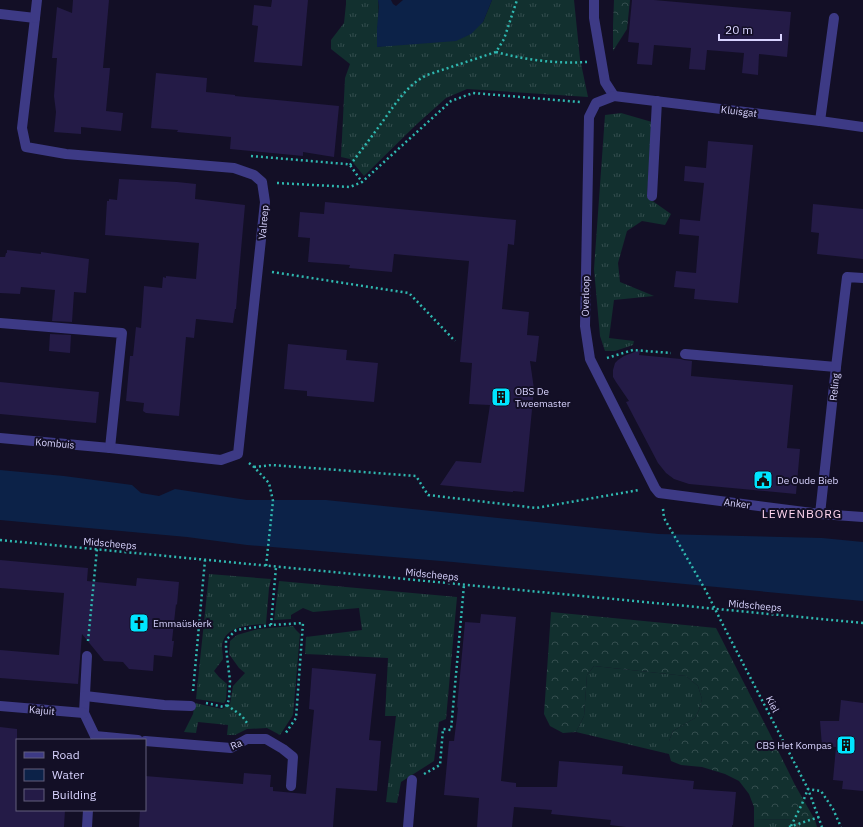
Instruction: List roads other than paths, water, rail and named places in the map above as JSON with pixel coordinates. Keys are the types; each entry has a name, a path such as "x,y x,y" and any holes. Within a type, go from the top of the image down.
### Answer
{"street":[{"path":"0,14 35,18 37,0"},
{"path":"594,0 594,18 605,82 614,96"},
{"name":"Valreep","path":"35,18 22,128 26,147 66,154 234,168 254,175 262,182 265,202 238,454 221,460 110,448"},
{"path":"820,121 834,18"},
{"name":"Kluisgat","path":"614,96 863,127"},
{"name":"Overloop","path":"614,96 596,103 589,117 585,326 590,359 657,490"},
{"path":"652,196 657,101"},
{"name":"Reling","path":"820,514 847,277 863,278"},
{"path":"0,323 122,333 110,448"},
{"path":"685,354 836,367"},
{"name":"Kombuis","path":"0,438 110,448"},
{"name":"Anker","path":"657,490 820,514 863,517"},
{"path":"87,656 84,713 95,738 116,739"},
{"path":"85,696 164,705 191,704"},
{"name":"Kajuit","path":"0,706 84,713"},
{"name":"Ra","path":"146,741 231,748 247,739 266,739 293,757 291,786"},
{"path":"408,827 412,780"},
{"path":"87,827 88,811"}],"water":[{"path":"378,0 391,0 396,6 403,0 492,0 483,22 471,34 456,41 377,47"},
{"path":"0,470 64,476 132,485 141,493 159,496 175,489 247,500 326,500 659,534 822,538 863,542 863,601 453,562 247,545 187,537 0,520"}],"place":[{"name":"OBS De Tweemaster","path":"501,397"},
{"name":"De Oude Bieb","path":"763,480"},
{"name":"Emmaüskerk","path":"139,623"},
{"name":"CBS Het Kompas","path":"846,745"}],"district":[{"name":"LEWENBORG","path":"802,514"}]}
